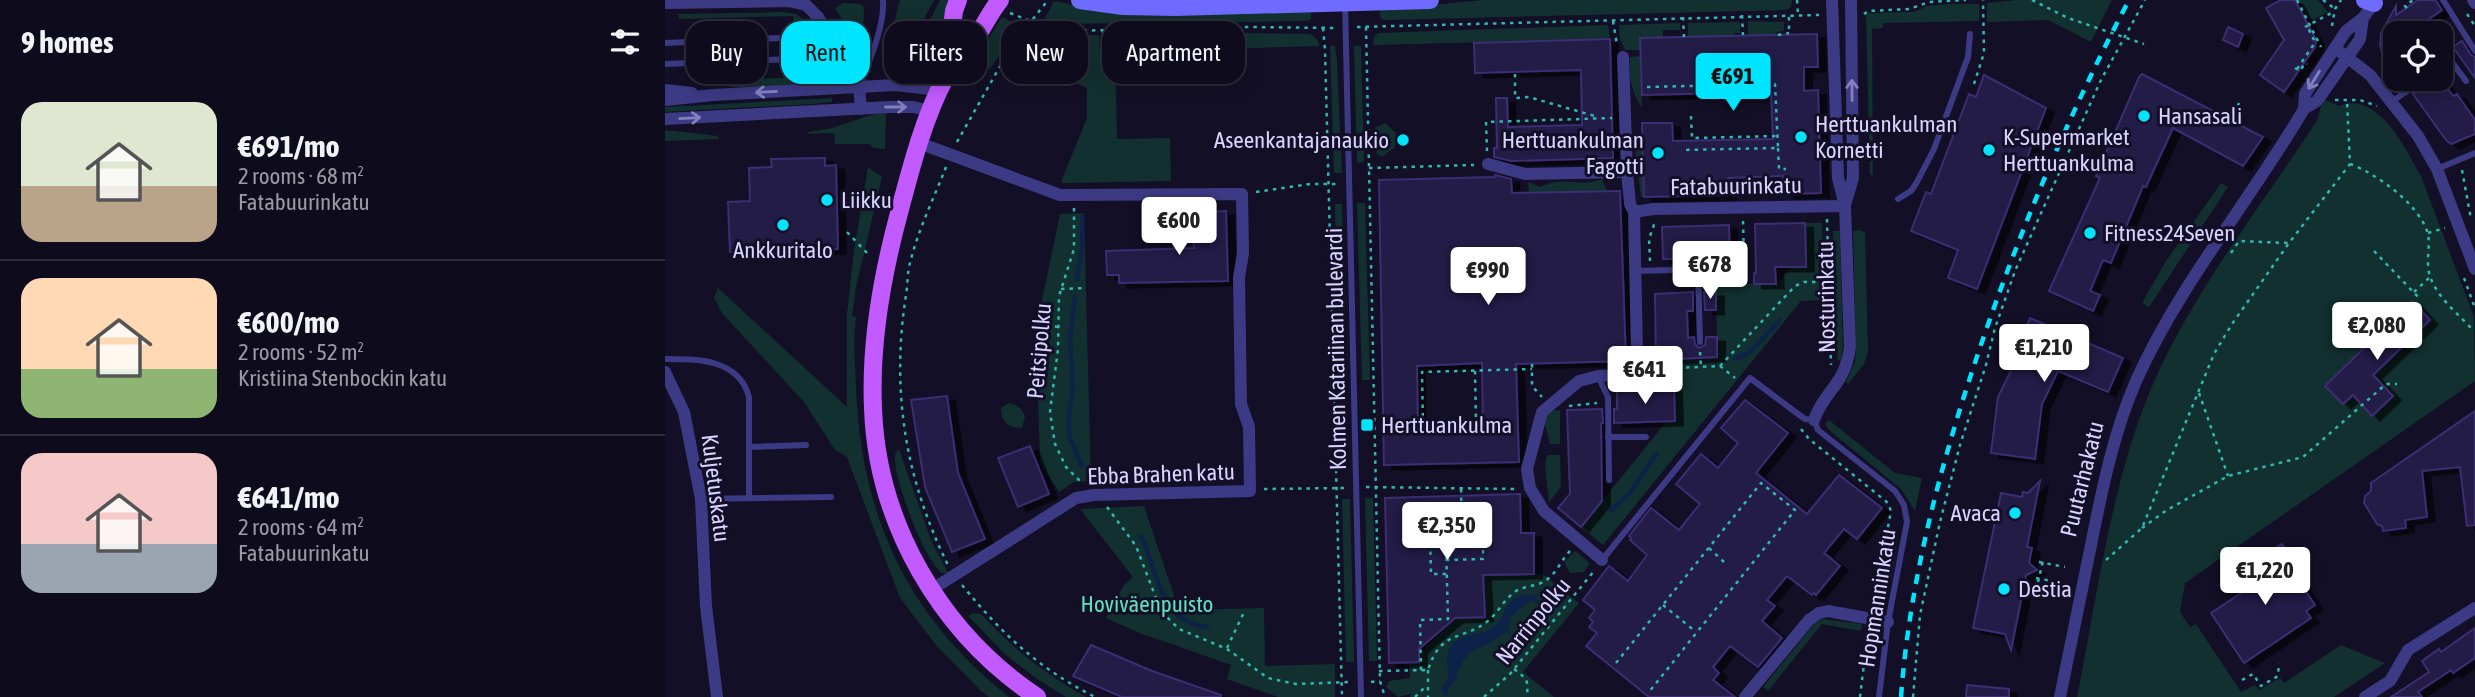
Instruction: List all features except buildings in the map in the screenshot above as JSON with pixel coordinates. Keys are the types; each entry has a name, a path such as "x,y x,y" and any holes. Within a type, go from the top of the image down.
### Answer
{"main road":[{"path":"952,21 958,0"},
{"path":"1080,0 1147,7 1430,0"},
{"path":"987,24 1003,6"},
{"path":"942,84 919,143 895,228 882,290 876,331 873,407 876,444 891,505 909,551 931,590 976,647 1012,680 1037,697"}],"street":[{"name":"Nosturinkatu","path":"1814,420 1817,411 1842,379 1848,365 1850,347 1845,206 1839,178 1832,0"},
{"name":"Nosturinkatu","path":"1845,206 1853,178 1851,0"},
{"path":"665,3 809,2 820,21"},
{"name":"Puutarhakatu","path":"2304,109 2305,94 2329,49 2370,4"},
{"name":"Puutarhakatu","path":"2060,697 2105,474 2136,382 2166,321 2190,282 2304,109 2317,101 2360,39 2370,4"},
{"path":"2329,49 2347,57 2370,75 2386,106 2418,136 2437,169 2475,269"},
{"path":"1602,560 1544,511 1530,488 1527,469 1542,412 1579,381 1629,373 1637,363 1634,212 1630,204 1627,172 1623,57"},
{"path":"857,84 861,109"},
{"path":"665,100 918,84"},
{"path":"665,90 713,95"},
{"path":"665,119 913,107 930,111"},
{"path":"919,143 1060,195 1242,194 1243,253 1239,278 1241,404 1249,427 1251,491"},
{"path":"1488,164 1525,174 1627,172"},
{"name":"Fatabuurinkatu","path":"1634,212 1653,209 1845,206"},
{"name":"Kuljetuskatu","path":"665,372 684,412 701,499 706,606 716,697"},
{"name":"Ebba Brahen katu","path":"931,590 1076,498 1094,495 1251,491"},
{"path":"2365,697 2390,681 2408,650 2475,608"},
{"path":"1745,697 1809,620 1819,613 1828,611 1888,622"}],"lane":[{"path":"859,87 871,55 883,0"},
{"path":"2443,0 2475,51"},
{"name":"Kolmen Katariinan bulevardi","path":"1345,2 1361,697"},
{"path":"1898,199 1911,191 1934,149 1968,57 1970,34"},
{"path":"665,43 781,38"},
{"path":"665,64 781,59"},
{"path":"2453,64 2466,81"},
{"path":"2386,106 2408,91"},
{"path":"2437,169 2475,152"},
{"path":"1635,271 1744,268"},
{"path":"1698,270 1700,342"},
{"path":"665,359 699,359 734,371 745,383 749,397 750,498"},
{"path":"1598,376 1608,397 1609,480"},
{"path":"1602,560 1750,378 1805,419 1814,420"},
{"name":"Hopmanninkatu","path":"1814,420 1818,430 1895,491 1907,513 1906,531 1888,622 1879,697"},
{"path":"1608,437 1646,437"},
{"path":"750,447 806,445"},
{"path":"701,499 831,497"}],"path":[{"path":"1033,21 1048,0"},
{"path":"1797,0 1798,15"},
{"path":"1864,14 1868,11 1909,9 1929,2 1966,0"},
{"path":"1974,84 1984,53 1983,0"},
{"path":"2032,0 2068,18 2144,44"},
{"path":"1913,697 1920,615 1960,445 1995,328 2015,271 2101,80 2145,0"},
{"path":"2297,0 2315,40 2315,44 2296,68 2300,71 2305,63"},
{"path":"2323,0 2335,9 2341,0"},
{"path":"2407,8 2413,0"},
{"path":"1897,4 1897,10"},
{"path":"1003,6 1030,21"},
{"path":"2308,26 2335,11"},
{"path":"1741,35 1742,15"},
{"path":"1778,35 1789,34 1789,15"},
{"path":"1385,697 1379,671 1366,27 1818,15"},
{"path":"1683,17 1684,37"},
{"path":"1613,19 1615,41 1623,57"},
{"path":"2308,26 2329,49"},
{"path":"1245,27 1322,28 1325,50 1342,697"},
{"path":"951,570 937,544 915,480 903,426 899,384 901,329 910,263 951,155 1001,62"},
{"path":"1514,74 1515,98 1529,97 1602,119"},
{"path":"1647,87 1775,84 1779,169 1786,169"},
{"path":"2322,94 2330,99 2360,100 2386,106"},
{"path":"2143,528 2214,354 2289,243 2350,164 2347,100"},
{"path":"2231,121 2239,103"},
{"path":"1691,116 1692,138 1778,136"},
{"path":"1369,168 1488,164 1486,122 1625,118"},
{"path":"1681,150 1778,148"},
{"path":"2459,159 2468,192 2472,225"},
{"path":"2350,164 2365,169 2388,184 2421,220 2428,233 2430,277 2446,302 2473,330"},
{"path":"1242,194 1328,184"},
{"name":"Peitsipolku","path":"1075,214 1074,249 1061,289 1056,371 1050,412 1055,444 1066,467 1083,484"},
{"path":"1816,219 1828,219 1831,369"},
{"path":"2428,233 2445,228 2442,219"},
{"path":"1743,220 1744,268"},
{"path":"1650,270 1650,239 1654,225 1669,223"},
{"path":"847,232 867,253"},
{"path":"2231,253 2239,241 2289,243"},
{"path":"2374,251 2420,299"},
{"path":"2414,292 2430,277"},
{"path":"2464,278 2475,308"},
{"path":"1720,366 1795,286 1804,282 1830,282"},
{"path":"1061,289 1085,288"},
{"path":"1038,324 1058,327"},
{"path":"1700,342 1700,367"},
{"path":"1631,385 1645,385 1649,382 1652,351"},
{"path":"1532,363 1532,386 1550,406 1593,405 1608,397"},
{"path":"1652,369 1720,366 1745,385"},
{"path":"1423,425 1422,372 1532,369"},
{"path":"1475,371 1476,422"},
{"path":"2106,560 2167,510 2228,476 2304,457 2386,384 2397,384"},
{"path":"2198,391 2228,476"},
{"path":"1798,414 1798,425 1809,439 1888,503 1891,511 1873,610"},
{"path":"1616,663 1761,483 1795,510 1649,692"},
{"path":"1375,487 1530,488"},
{"path":"1251,491 1336,488"},
{"path":"1461,488 1462,534"},
{"path":"1507,489 1507,494"},
{"path":"1104,504 1136,546 1157,603 1170,622 1179,629 1227,649 1268,678 1296,684 1342,682"},
{"path":"1446,560 1483,559 1483,539 1471,539 1470,533 1430,535 1431,574 1446,574"},
{"path":"1421,670 1420,620 1448,619 1445,545 1441,545 1441,534"},
{"path":"1428,697 1428,670 1435,654 1444,643 1458,634 1483,625 1510,595 1519,589 1549,579 1562,559 1580,541"},
{"path":"1709,548 1724,562"},
{"name":"Narrinpolku","path":"1487,696 1514,669 1602,560"},
{"path":"2062,583 2038,579 2042,562 2065,567"},
{"path":"959,581 1014,644 1061,678 1095,697"},
{"path":"1117,604 1157,603"},
{"path":"1663,605 1697,632"},
{"path":"1227,649 1245,610"},
{"path":"1860,697 1869,626"},
{"path":"2242,680 2253,674 2261,686 2278,676 2279,663"},
{"path":"1514,669 1527,679 1527,697"},
{"path":"1379,671 1428,670"},
{"path":"1415,697 1428,684"}],"green space":[{"path":"900,0 934,0 923,21 895,21"},
{"path":"940,0 949,0 945,21 930,21"},
{"path":"1483,0 1792,0 1791,7 1786,10 1387,20 1381,19 1379,10"},
{"path":"2016,0 2112,0 2091,42 2048,20 1987,22 1987,3"},
{"path":"2299,0 2318,0 2328,12 2311,21"},
{"path":"1054,1 1095,10 1311,11 1311,19 1307,21 1102,21 1102,24 1088,24 1088,21 1044,20"},
{"path":"843,3 861,4 864,7 864,21 843,21 835,8"},
{"path":"1979,4 1979,21 1883,23 1883,28 1872,29 1873,175 1870,175 1866,13 1913,12 1928,6"},
{"path":"784,12 796,14 806,21 793,21 793,16 679,19 678,14"},
{"path":"1002,17 1010,21 1001,21 1001,54 989,70 987,44"},
{"path":"1748,21 1784,22 1784,31 1776,32 1775,35 1748,36"},
{"path":"1740,22 1740,33 1735,33 1734,36 1688,37 1688,23"},
{"path":"1680,23 1680,30 1663,30 1663,38 1640,39 1640,50 1625,50 1620,39 1619,25"},
{"path":"1608,25 1610,39 1373,45 1374,36 1379,33"},
{"path":"1245,33 1310,34 1318,40 1319,46 1245,48"},
{"path":"1088,35 1099,35 1102,84 1116,84 1117,139 1170,138 1171,181 1061,182 1087,118 1087,88 1078,84 1088,84"},
{"path":"1330,46 1335,46 1337,61 1342,173 1334,173"},
{"path":"1354,46 1361,46 1364,162 1357,163"},
{"path":"1641,56 1642,108 1633,90 1629,70 1630,57"},
{"path":"767,78 781,78 781,84 802,84 744,88 715,84 767,84"},
{"path":"832,98 832,102 812,104 665,112 665,107"},
{"path":"2325,100 2339,106 2353,103 2366,106 2378,114 2389,124 2421,176 2474,317 2475,381 2185,583 2180,612 2190,627 2196,624 2241,692 2255,685 2259,690 2280,678 2284,683 2341,645 2385,663 2334,697 2077,697 2116,499 2126,460 2153,384 2188,315 2318,119"},
{"path":"886,113 885,149 874,148 869,144 835,144 834,133 808,134 871,115"},
{"path":"1385,123 1396,133 1395,147 1382,157 1376,153 1375,128"},
{"path":"665,130 718,136 719,139 665,141"},
{"path":"1643,140 1644,197 1641,197 1634,141"},
{"path":"868,167 882,177 856,287 852,316 856,317 856,387 860,434 868,478 880,520 896,560 917,597 943,633 973,666 1009,697 989,697 981,691 936,645 900,598 847,457 835,450 804,402 722,313 714,298 718,288 847,407 847,314 854,250"},
{"path":"1602,179 1607,191 1529,193 1528,182 1540,187 1557,182"},
{"path":"2221,183 2228,187 2149,307 2142,303 2164,264"},
{"path":"1357,203 1365,203 1370,380 1362,380"},
{"path":"1335,204 1342,204 1347,381 1339,381"},
{"path":"1084,213 1091,481 1074,482 1059,492 1040,463 1036,329 1060,214"},
{"path":"1805,223 1822,223 1824,300 1801,301 1603,545 1581,527 1666,422 1675,421 1674,389 1657,389 1656,360 1717,359 1716,285 1778,283 1792,267 1806,266"},
{"path":"1861,230 1865,233 1868,352 1864,364 1848,384 1846,382 1855,362 1856,351 1853,231"},
{"path":"1833,231 1840,231 1843,346 1841,361 1838,360 1836,346"},
{"path":"1009,403 1019,407 1025,416 1022,428 1013,427 1004,420 1001,408"},
{"path":"1560,410 1560,444 1550,444 1544,420 1548,411"},
{"path":"1829,420 1895,473 1922,478 1915,511 1901,489 1829,430 1825,424"},
{"path":"899,449 931,540 948,573 942,573 935,566 919,538 896,469 895,455"},
{"path":"1547,455 1560,455 1561,487 1549,502 1545,467"},
{"path":"1365,498 1373,498 1377,661 1369,661"},
{"path":"1342,499 1350,499 1354,662 1346,662"},
{"name":"Hoviväenpuisto","path":"1144,506 1179,610 1264,608 1265,666 1335,664 1335,697 1278,697 1227,679 1231,665 1137,632 1106,618 1124,585 1133,577 1080,509"},
{"path":"1892,532 1898,535 1891,576 1885,598 1876,612"},
{"path":"1575,551 1590,563 1584,572 1570,573 1564,562"},
{"path":"1543,574 1579,603 1523,672 1554,697 1410,697 1410,694 1398,697 1386,687 1389,681 1410,678 1409,662 1419,662 1419,655 1455,618 1485,616 1483,575"},
{"path":"973,613 981,614 1030,660 1086,697 1066,697 1037,679 1006,655 968,616"},
{"path":"1823,619 1862,624 1861,631 1822,624 1768,691 1763,687 1814,624"}],"water":[{"path":"1521,595 1536,595 1539,602 1527,602 1529,605 1525,604 1511,617 1508,630 1512,636 1506,632 1468,655 1445,696 1441,689 1448,680 1447,656 1450,648 1459,639 1493,627 1510,602"}],"waterway":[{"path":"1077,279 1082,247 1082,216"},
{"path":"1075,296 1070,339 1073,388 1068,422 1070,438 1082,466"},
{"path":"1735,359 1751,351 1780,320"},
{"path":"1611,510 1629,494 1656,454"},
{"path":"1141,536 1162,593 1170,605 1179,616 1191,623 1207,627"}],"railway":[{"path":"1901,697 1912,605 1921,559 1955,424 1969,380 1999,293 2050,165 2129,0"}],"place":[{"name":"Hansasali","path":"2144,116"},
{"name":"Herttuankulman Kornetti","path":"1801,137"},
{"name":"Aseenkantajanaukio","path":"1403,140"},
{"name":"K-Supermarket Herttuankulma","path":"1989,150"},
{"name":"Herttuankulman Fagotti","path":"1658,153"},
{"name":"Liikku","path":"827,200"},
{"name":"Ankkuritalo","path":"783,225"},
{"name":"Fitness24Seven","path":"2090,233"},
{"name":"Herttuankulma","path":"1367,425"},
{"name":"Avaca","path":"2015,513"},
{"name":"Destia","path":"2004,589"}]}
